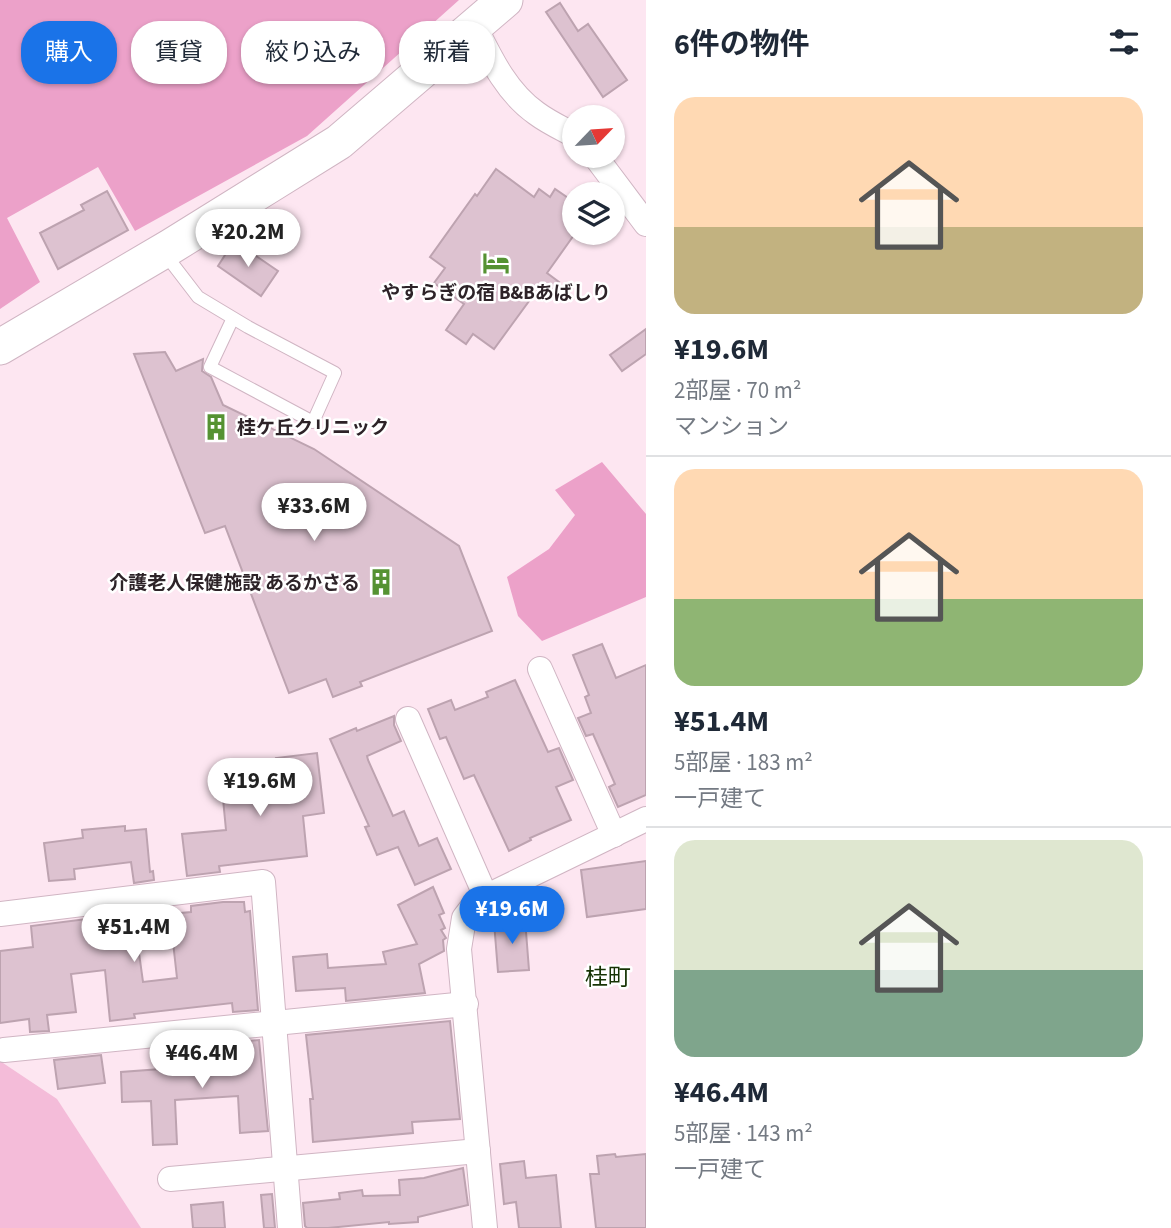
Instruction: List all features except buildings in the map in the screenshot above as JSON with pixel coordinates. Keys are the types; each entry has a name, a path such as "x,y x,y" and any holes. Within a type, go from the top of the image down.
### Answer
{"street":[{"path":"479,21 505,0"},
{"path":"495,63 517,96 536,113 562,128"},
{"path":"0,347 163,251 339,142 408,84"},
{"path":"605,168 646,224"},
{"path":"540,669 614,835"},
{"path":"408,719 486,897"},
{"path":"485,1228 460,949 464,918 477,901 646,819"},
{"path":"0,914 263,882 290,1228"},
{"path":"4,1050 466,1004"},
{"path":"170,1179 478,1151"}],"lane":[{"path":"163,251 198,297 335,373 313,422 210,367 233,318"}],"shaded area":[{"path":"0,0 459,0 436,21 399,21 399,54 385,66 385,21 241,21 241,84 365,84 307,136 135,231 98,167 7,218 40,282 0,309"},
{"path":"602,462 646,514 646,597 542,641 518,616 507,577 549,549 575,515 555,490"},
{"path":"0,1061 57,1099 141,1228 0,1228"}],"place":[{"name":"やすらぎの宿 B&Bあばしり","path":"496,263"},
{"name":"桂ケ丘クリニック","path":"216,427"},
{"name":"介護老人保健施設 あるかさる","path":"381,582"}],"district":[{"name":"桂町","path":"608,977"}]}
